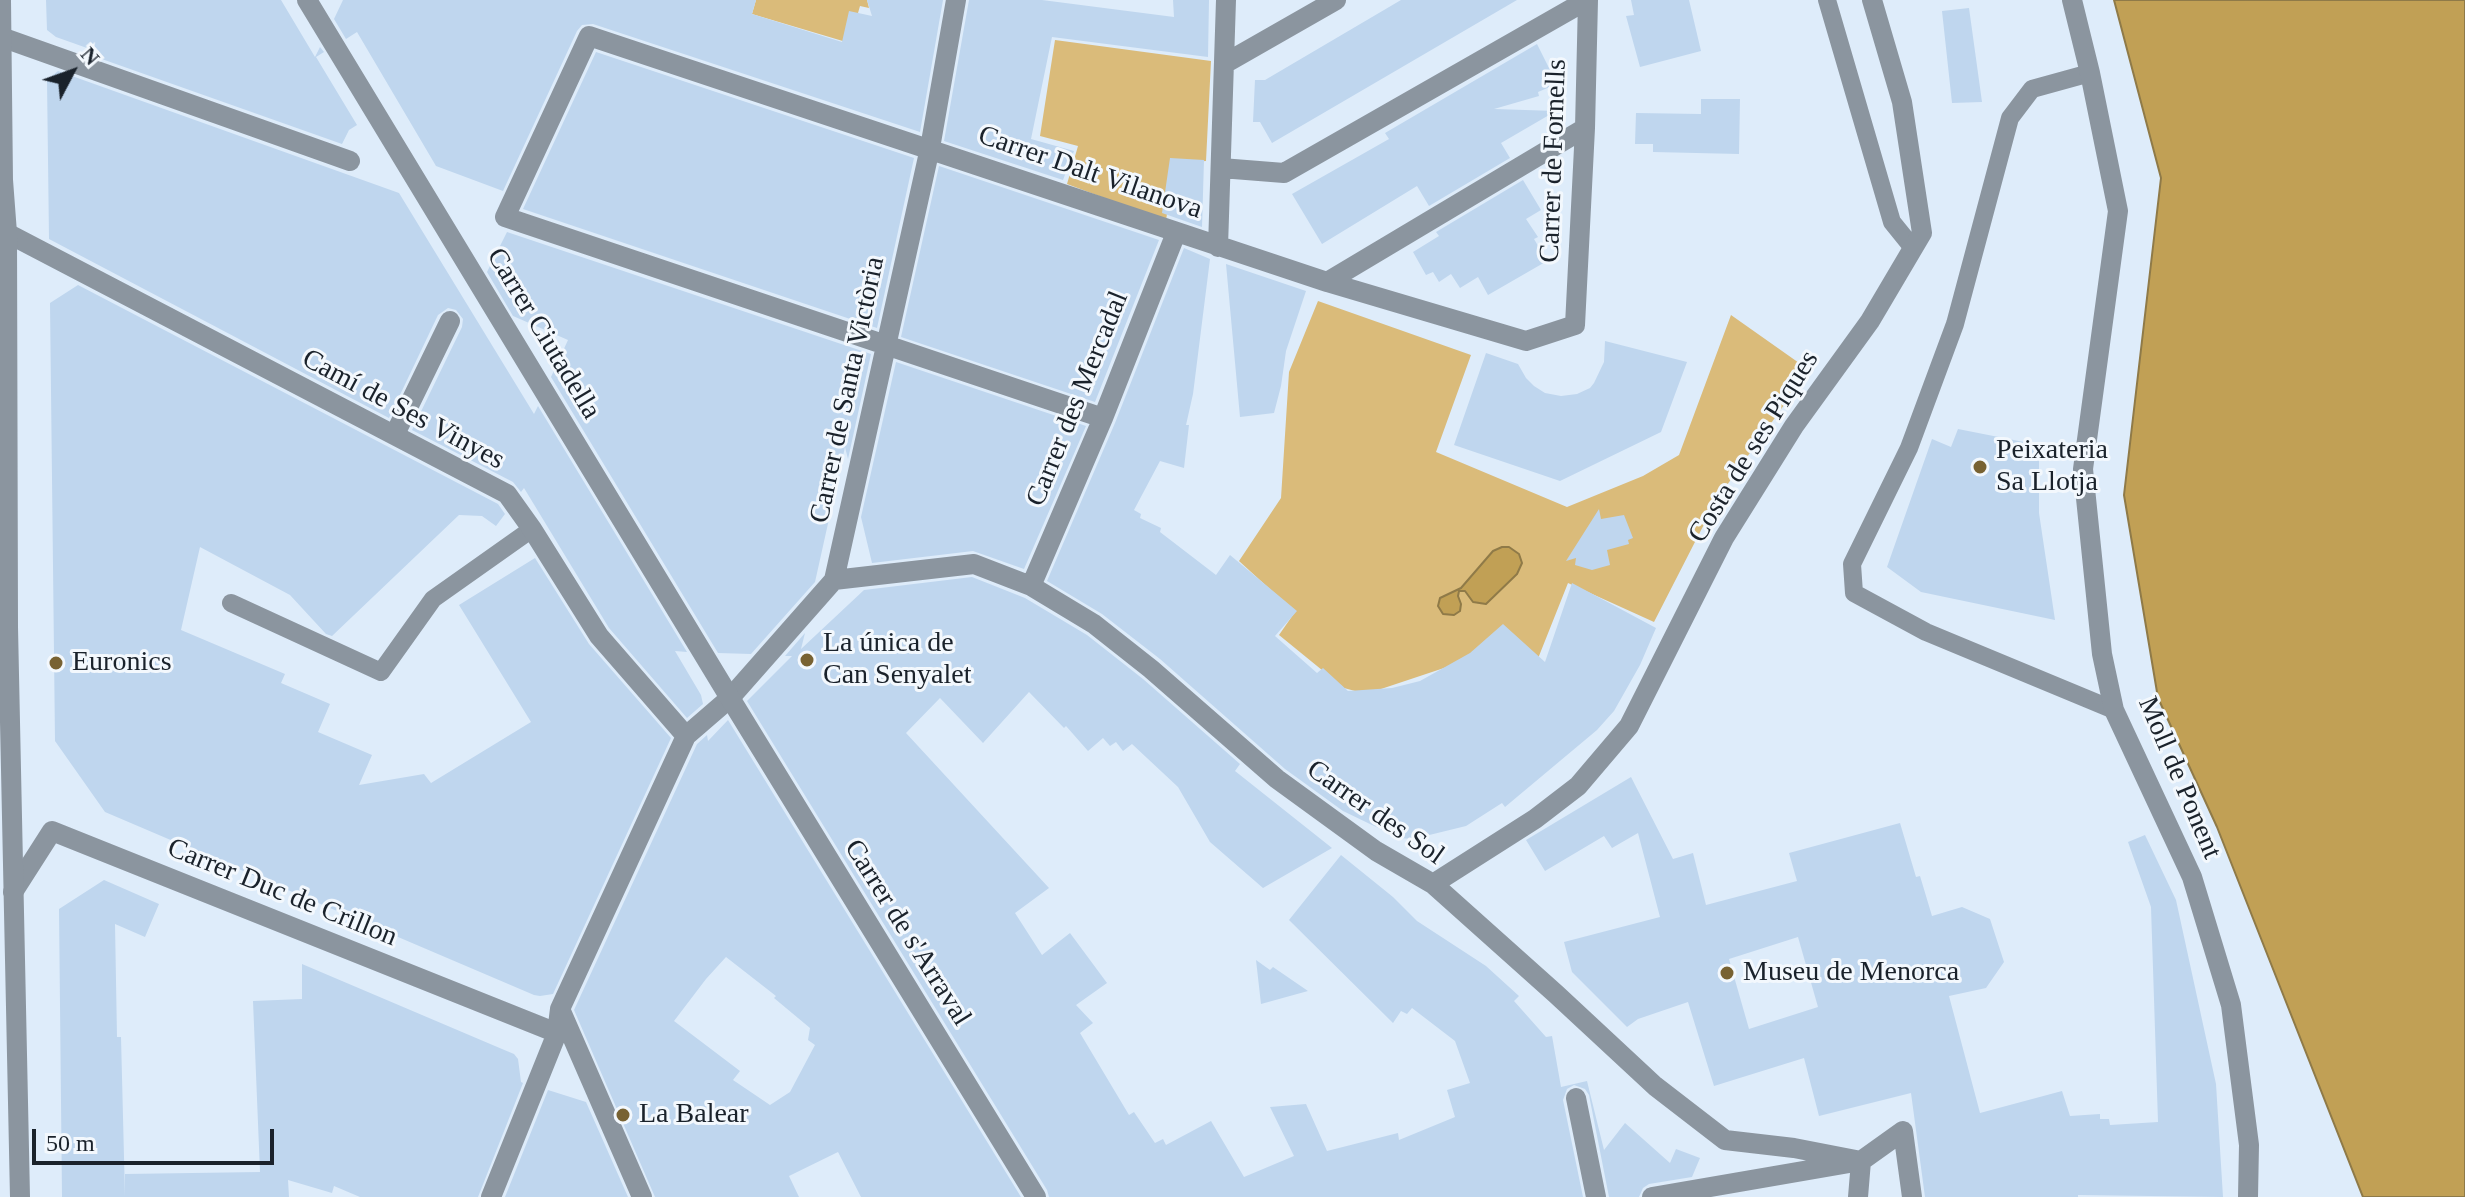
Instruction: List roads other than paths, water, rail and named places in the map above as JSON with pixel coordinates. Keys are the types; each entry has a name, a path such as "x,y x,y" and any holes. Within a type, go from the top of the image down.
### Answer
{"street":[{"path":"1,0 2,179 7,233 4,627 20,1197"},
{"name":"Carrer Ciutadella","path":"307,0 730,698"},
{"name":"Carrer de Santa Victòria","path":"686,736 730,698 834,580 930,148 956,0"},
{"path":"1218,247 1226,0"},
{"path":"1224,64 1336,0"},
{"path":"1221,168 1284,173 1587,0"},
{"name":"Carrer de Fornells","path":"1575,325 1585,128 1587,0"},
{"name":"Costa de ses Piques","path":"1433,884 1535,819 1578,786 1629,726 1724,538 1794,426 1870,321 1922,233 1902,102 1872,0"},
{"name":"Moll de Ponent","path":"2072,0 2118,211 2083,469 2102,654 2114,710 2192,877 2231,1005 2249,1145 2248,1197"},
{"name":"Carrer Dalt Vilanova","path":"886,345 505,217 589,36 1218,247 1526,341 1575,325"},
{"path":"1,37 350,161"},
{"path":"1327,282 1585,128"},
{"name":"Camí de Ses Vinyes","path":"7,233 507,494 599,636 686,736"},
{"name":"Carrer des Mercadal","path":"1031,586 1103,418 1176,233"},
{"path":"395,434 450,321"},
{"path":"886,345 1103,418"},
{"name":"Carrer des Sol","path":"834,580 974,564 1031,586 1094,624 1151,669 1277,779 1376,851 1433,884 1655,1086 1725,1140 1794,1148 1861,1161"},
{"name":"Carrer de s'Arraval","path":"730,698 1036,1197"},
{"path":"491,1197 557,1033 560,1009 686,736"},
{"name":"Carrer Duc de Crillon","path":"13,892 52,831 557,1033"},
{"path":"560,1009 642,1197"},
{"path":"1576,1098 1596,1197"},
{"path":"1652,1197 1861,1161 1903,1131 1912,1197"},
{"path":"1858,1197 1861,1161"}],"lane":[{"path":"1827,0 1892,222 1913,248"},
{"path":"2090,73 2032,89 2010,118 1955,324 1909,448 1852,564 1854,593 1926,632 2114,710"},
{"path":"231,603 381,672 433,599 532,529"}],"place":[{"name":"Peixateria Sa Llotja","path":"1980,467"},
{"name":"La única de Can Senyalet","path":"807,660"},
{"name":"Euronics","path":"56,663"},
{"name":"Museu de Menorca","path":"1727,973"},
{"name":"La Balear","path":"623,1115"}]}
